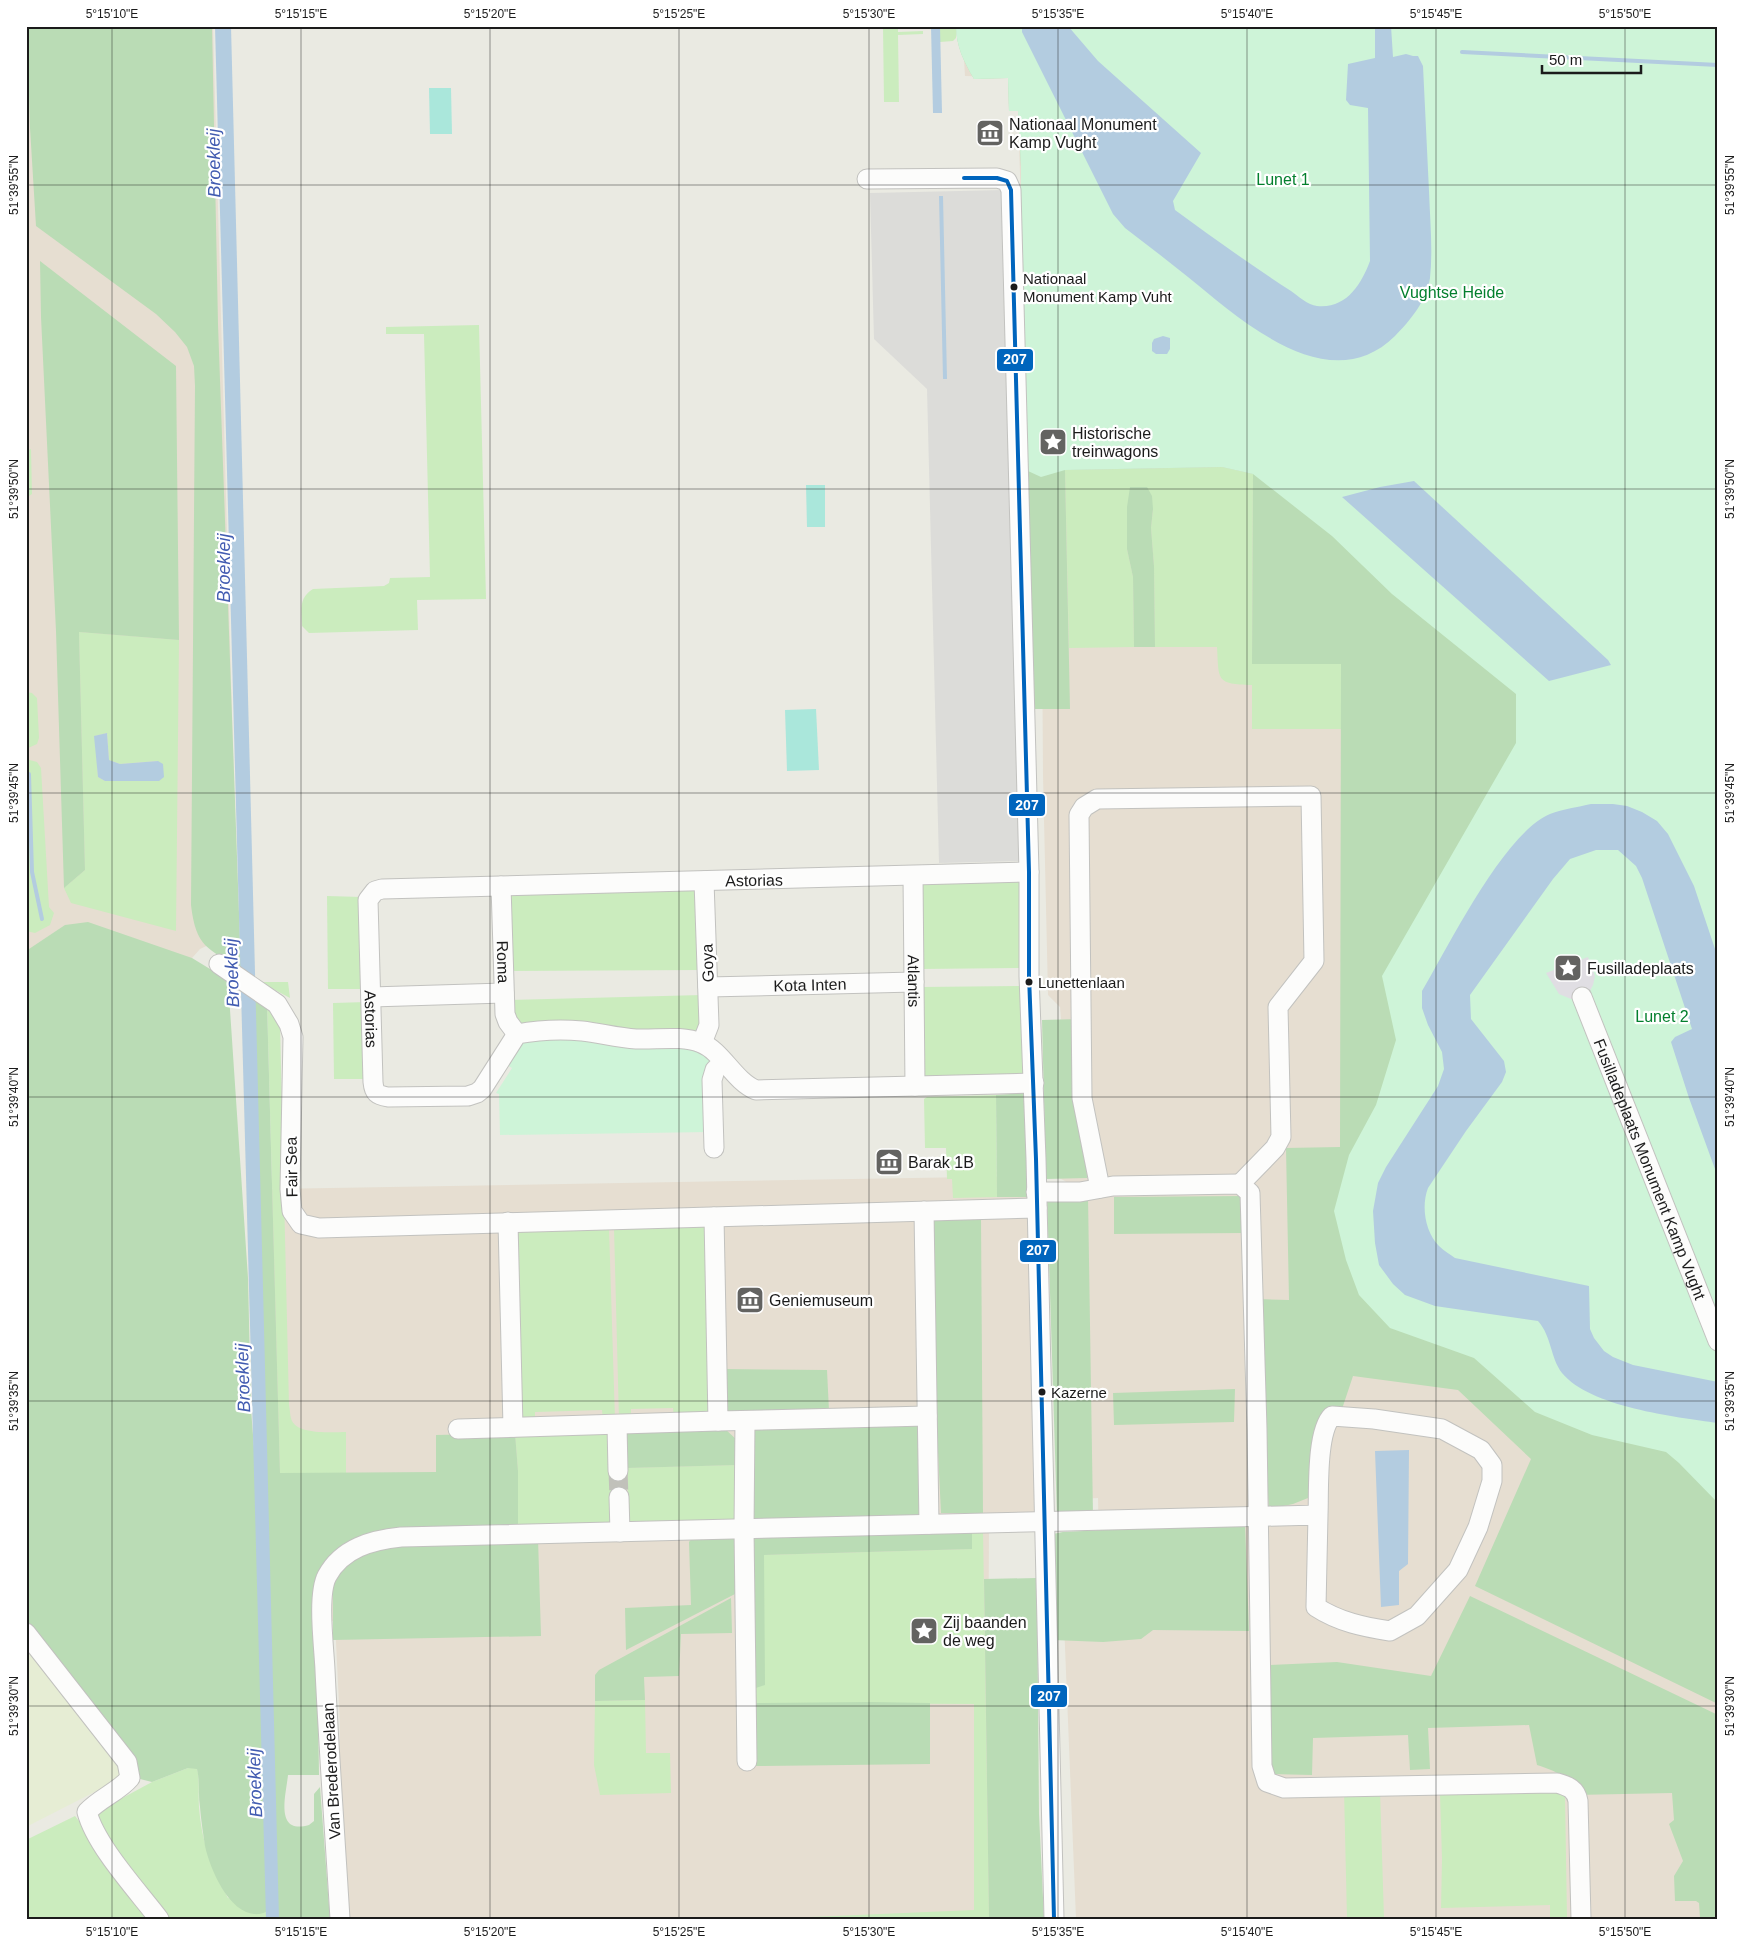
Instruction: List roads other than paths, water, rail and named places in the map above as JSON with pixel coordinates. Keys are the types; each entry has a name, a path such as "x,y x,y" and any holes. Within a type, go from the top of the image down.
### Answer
{"street":[{"path":"867,179 997,178 1007,181 1011,190 1029,872 1028,976 1034,1083 1054,1919"},
{"path":"1100,1188 1082,1098 1079,815 1084,807 1097,799 1311,796 1314,961 1278,1007 1280,1136 1275,1148 1240,1184 1250,1193 1262,1766 1267,1782 1284,1788 1557,1783 1568,1786 1577,1794 1578,1802 1581,1919"},
{"name":"Astorias","path":"517,1034 482,1089 476,1093 468,1096 388,1097 378,1095 374,1090 373,1082 368,900 375,891 382,889 1029,872"},
{"name":"Atlantis","path":"913,876 915,1086"},
{"name":"Goya","path":"702,1043 709,1025 704,881"},
{"name":"Roma","path":"501,886 505,1014 508,1022 517,1034"},
{"name":"Fair Sea","path":"219,964 277,1004 289,1024 292,1037 290,1189 292,1211 301,1224 318,1228 924,1211 1037,1200 1113,1186 1240,1184"},
{"name":"Kota Inten","path":"708,987 914,982"},
{"path":"370,997 504,993"},
{"name":"Fusilladeplaats Monument Kamp Vught","path":"1582,997 1718,1341"},
{"path":"517,1034 534,1031 563,1030 627,1038 685,1038 702,1043 714,1051 748,1087 756,1090 1034,1083"},
{"path":"714,1148 712,1080 715,1070 723,1062"},
{"path":"924,1211 929,1524"},
{"path":"714,1217 718,1422"},
{"path":"508,1222 513,1427"},
{"path":"458,1429 927,1416"},
{"path":"1332,1416 1374,1419 1442,1429 1481,1450 1492,1465 1492,1481 1478,1527 1458,1570 1417,1616 1390,1632 1356,1626 1316,1607 1318,1515 1322,1437 1328,1420 1332,1416"},
{"path":"745,1421 744,1529 747,1761"},
{"path":"617,1425 618,1471"},
{"path":"619,1497 620,1532"},
{"name":"Van Brederodelaan","path":"340,1919 329,1758 323,1587 327,1575 338,1561 360,1545 401,1537 1318,1515"},
{"path":"26,1633 127,1762 130,1778 123,1787 96,1802 87,1812 90,1826 159,1919"}],"waterway":[{"path":"1462,52 1718,65"},
{"path":"26,718 27,734"},
{"path":"29,774 32,872 42,919"}],"tunnel":[{"path":"618,1471 619,1497"}],"place":[{"name":"Nationaal Monument Kamp Vught","path":"990,133"},
{"name":"Nationaal Monument Kamp Vuht","path":"1014,287"},
{"name":"Historische treinwagons","path":"1053,442"},
{"name":"Fusilladeplaats","path":"1568,968"},
{"name":"Lunettenlaan","path":"1029,982"},
{"name":"Barak 1B","path":"889,1162"},
{"name":"Geniemuseum","path":"750,1300"},
{"name":"Kazerne","path":"1042,1392"},
{"name":"Zij baanden de weg","path":"924,1631"}],"water label":[{"name":"Broekleij","path":"214,163"},
{"name":"Broekleij","path":"224,568"},
{"name":"Broekleij","path":"232,973"},
{"name":"Broekleij","path":"243,1378"},
{"name":"Broekleij","path":"255,1783"}],"park label":[{"name":"Lunet 1","path":"1283,179"},
{"name":"Vughtse Heide","path":"1452,292"},
{"name":"Lunet 2","path":"1662,1016"}]}
